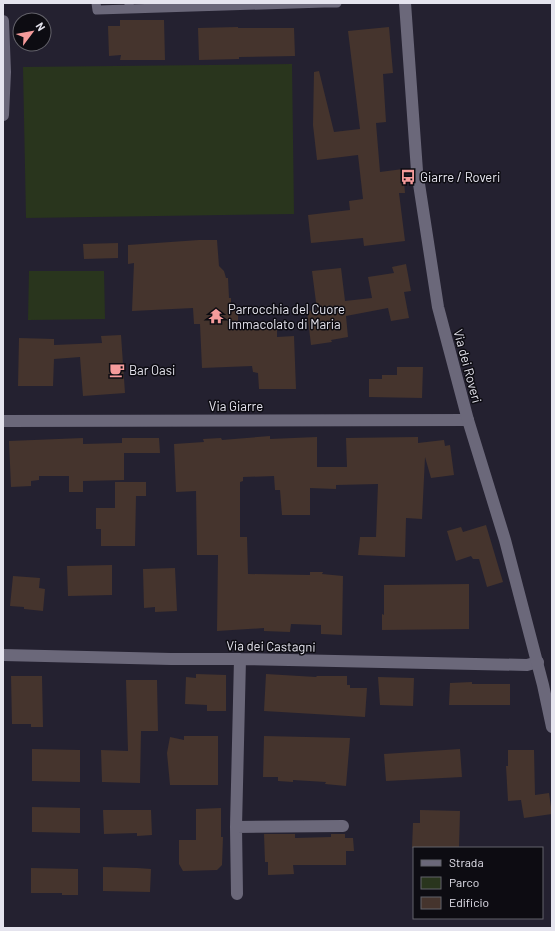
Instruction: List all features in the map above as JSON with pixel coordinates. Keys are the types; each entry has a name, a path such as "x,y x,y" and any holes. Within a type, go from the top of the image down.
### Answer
{"street":[{"name":"Via dei Roveri","path":"404,3 416,171 438,307 468,420 505,540 538,662 552,728"},
{"path":"3,21 5,72 3,115"},
{"name":"Via Giarre","path":"3,421 468,420"},
{"name":"Via dei Castagni","path":"3,655 171,659 240,658 527,665 538,662"},
{"path":"237,894 236,827 240,658"},
{"path":"236,827 343,826"}],"lane":[{"path":"96,3 97,10 129,6 336,3"}],"green space":[{"path":"292,64 294,214 26,218 23,67"},
{"path":"29,271 104,271 105,319 28,320"}],"building":[{"path":"120,20 164,20 165,60 120,60 121,55 109,56 108,26 120,26"},
{"path":"389,27 393,73 383,74 386,122 376,123 380,172 403,169 405,193 399,193 405,241 364,246 363,238 311,243 308,215 350,210 349,201 363,199 358,155 317,160 313,125 314,72 319,71 334,132 360,129 348,31"},
{"path":"198,28 294,28 295,56 239,57 239,59 199,60"},
{"path":"217,240 219,266 224,271 226,278 228,278 231,307 238,307 238,329 277,328 277,337 294,336 296,389 259,389 258,373 253,372 252,366 202,368 200,324 194,324 193,308 132,311 134,263 128,264 128,245"},
{"path":"118,243 118,258 84,259 83,244"},
{"path":"406,264 411,291 404,292 409,318 391,321 388,308 346,316 348,337 331,340 332,342 311,345 307,311 317,310 312,271 341,268 345,301 372,298 368,277 394,273 392,267"},
{"path":"121,335 125,393 83,396 80,357 54,359 53,386 18,386 19,338 54,339 54,345 102,343 101,336"},
{"path":"397,367 423,367 422,398 369,397 369,379 382,379 382,375 397,375"},
{"path":"270,436 270,439 317,437 317,467 347,467 346,438 418,437 418,443 444,440 445,446 450,445 454,475 431,478 425,457 422,519 406,518 405,557 358,555 360,537 376,537 378,484 336,485 336,489 310,488 310,515 282,515 280,490 275,490 274,476 243,477 243,481 240,482 240,537 247,537 248,574 310,575 310,572 323,572 322,574 343,576 342,635 321,634 321,625 291,624 290,632 264,631 264,628 217,631 218,555 197,555 196,491 176,492 174,444 204,442 203,439 221,438 222,440"},
{"path":"83,438 83,444 122,443 122,438 159,438 160,453 124,453 124,480 83,481 83,492 69,492 69,476 39,476 39,480 31,481 31,486 11,487 9,441"},
{"path":"115,482 146,482 146,496 136,496 135,546 101,546 101,529 96,529 96,508 115,508"},
{"path":"486,525 503,582 487,587 479,559 473,559 471,556 456,561 447,531 461,527 463,532"},
{"path":"112,565 112,595 68,596 67,566"},
{"path":"175,568 177,611 155,612 155,607 144,608 143,569"},
{"path":"13,576 40,578 39,588 45,589 43,611 10,606"},
{"path":"469,584 469,629 382,630 382,614 384,615 384,585"},
{"path":"196,674 226,675 226,711 207,711 207,705 185,704 186,677 196,678"},
{"path":"266,674 316,677 347,676 347,685 350,685 350,688 367,688 365,717 264,711"},
{"path":"11,676 42,676 43,727 31,727 31,724 12,724"},
{"path":"378,677 414,678 413,706 380,705"},
{"path":"126,680 157,680 158,731 141,731 140,783 102,782 101,750 128,751"},
{"path":"472,682 472,684 510,684 510,705 449,705 450,683"},
{"path":"184,736 218,736 218,785 170,785 167,753 170,737 184,740"},
{"path":"264,736 350,738 346,786 325,784 326,782 293,780 293,782 278,781 278,777 263,777"},
{"path":"32,749 80,750 80,782 32,781"},
{"path":"460,749 462,777 386,781 384,754"},
{"path":"508,750 534,750 535,795 549,793 552,814 524,818 521,800 508,801 506,766 508,766"},
{"path":"32,807 80,808 80,833 32,832"},
{"path":"221,808 221,837 223,837 222,865 217,870 183,871 179,864 179,840 196,840 196,809"},
{"path":"103,810 151,810 152,835 137,836 137,833 104,834"},
{"path":"420,810 460,811 459,847 412,848 413,823 420,823"},
{"path":"264,834 295,834 295,838 331,837 331,834 345,834 345,838 353,838 354,851 346,851 346,865 293,865 294,874 268,875 268,862 265,862"},
{"path":"103,867 151,869 150,892 103,891"},
{"path":"31,868 78,869 78,895 62,895 62,893 31,893"}],"place":[{"name":"Giarre / Roveri","path":"408,177"},
{"name":"Parrocchia del Cuore Immacolato di Maria","path":"216,316"},
{"name":"Bar Oasi","path":"117,370"}]}
